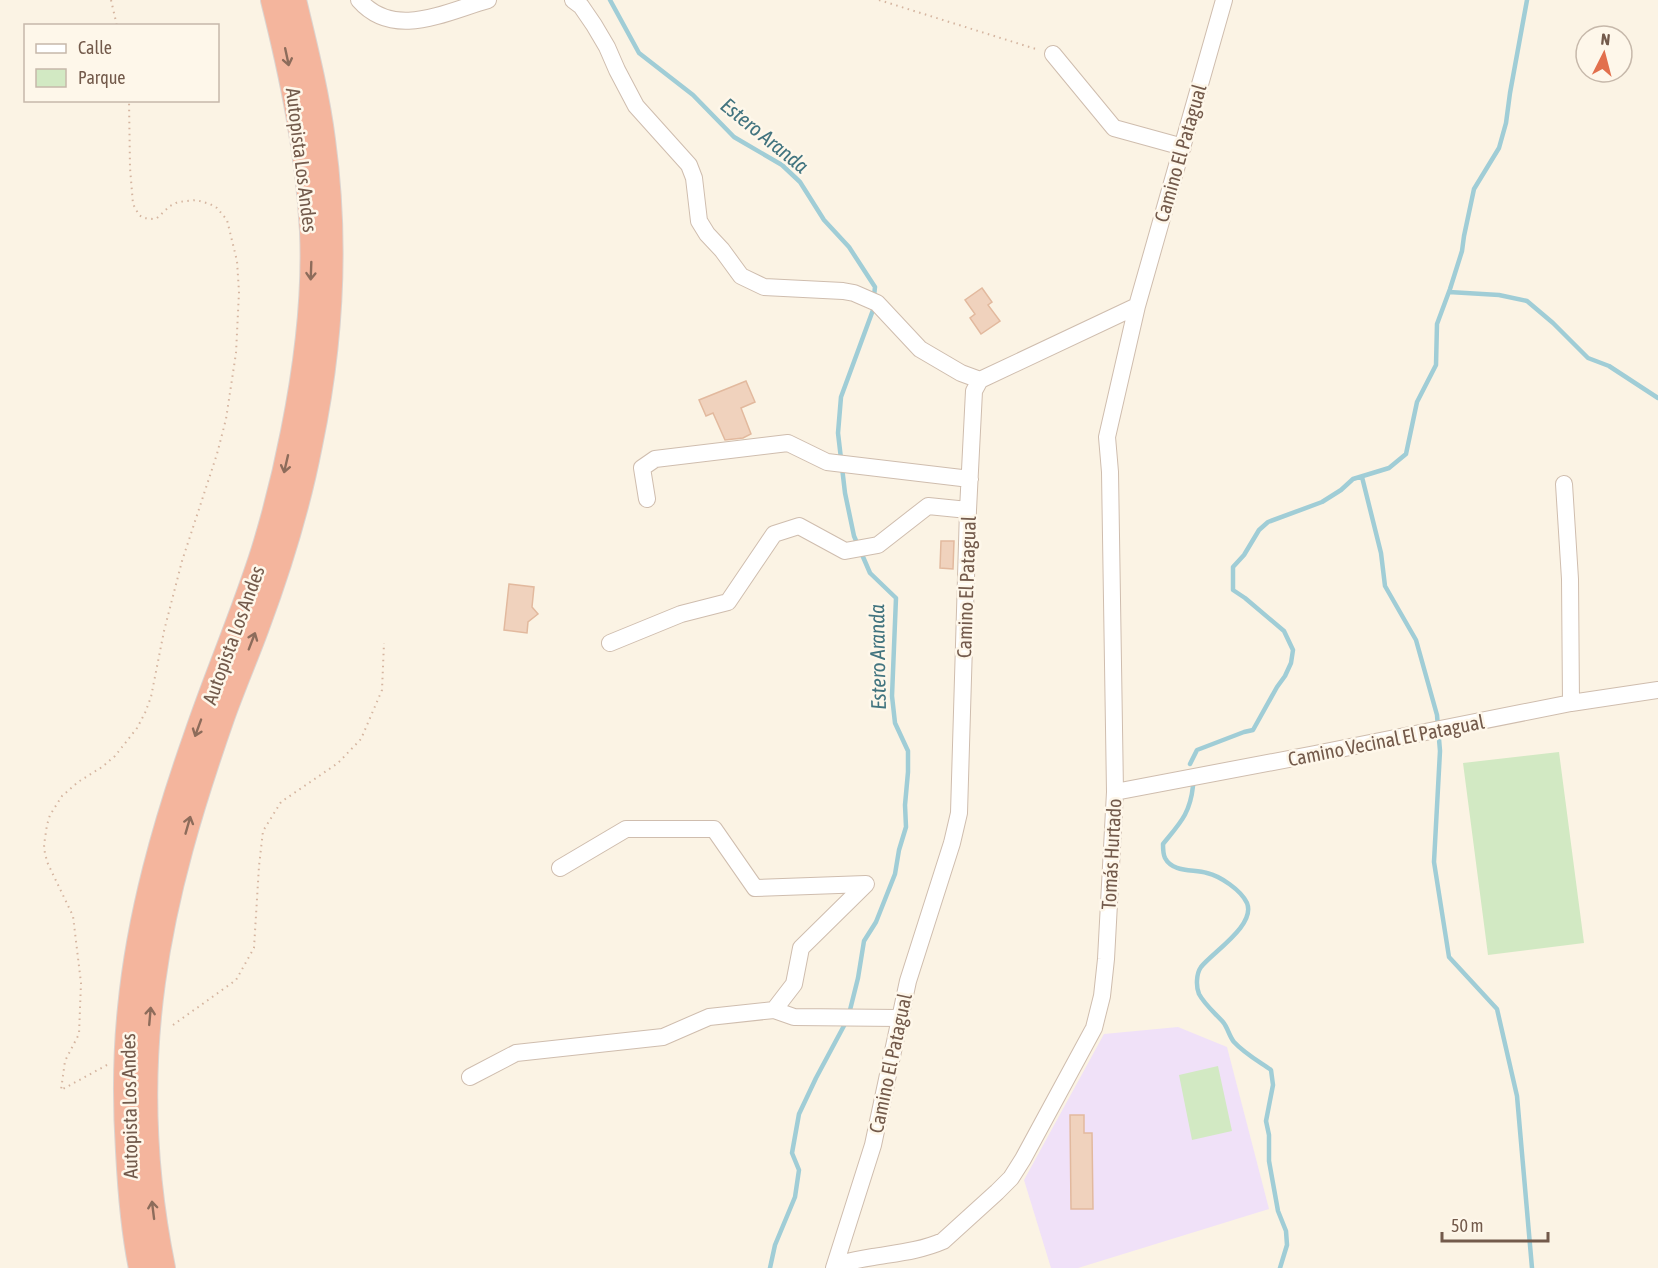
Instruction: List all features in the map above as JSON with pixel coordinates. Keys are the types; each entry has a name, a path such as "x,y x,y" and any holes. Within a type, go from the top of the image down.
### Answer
{"highway":[{"name":"Autopista Los Andes","path":"141,1268 131,1196 126,1102 127,1040 138,949 157,864 181,778 248,596 271,526 293,433 308,328 312,236 308,179 298,111 273,0"},
{"name":"Autopista Los Andes","path":"163,1268 153,1204 146,1120 148,1040 156,962 195,800 279,565 295,511 311,441 327,333 331,244 326,164 312,77 294,0"}],"street":[{"path":"359,0 372,12 404,22 488,0"},
{"path":"573,0 581,6 594,25 636,106 689,165 694,178 699,221 706,234 722,249 741,276 764,287 843,291 877,303 920,349 961,374 980,380 1137,306"},
{"name":"Camino El Patagual","path":"1137,306 1224,0"},
{"path":"1053,54 1114,128 1183,147"},
{"name":"Tomás Hurtado","path":"834,1267 871,1257 918,1250 943,1241 998,1192 1011,1178 1023,1159 1094,1028 1102,996 1106,959 1115,792 1110,472 1107,437 1137,306"},
{"name":"Camino El Patagual","path":"834,1267 873,1145 908,981 952,843 959,813 968,510 975,391 980,380"},
{"path":"647,499 642,468 655,459 788,443 827,462 970,479"},
{"path":"1564,484 1570,579 1571,703"},
{"path":"610,643 681,614 728,602 774,534 799,526 845,552 878,545 928,506 968,510"},
{"name":"Camino Vecinal El Patagual","path":"1115,792 1571,703 1658,690"},
{"path":"560,868 626,829 714,830 755,888 866,884 801,948 794,984 774,1010"},
{"path":"470,1077 516,1053 663,1037 709,1017 774,1010 794,1017 899,1018"}],"path":[{"path":"111,0 117,24"},
{"path":"879,0 1053,54"},
{"path":"109,1064 61,1090 65,1061 79,1034 81,983 73,916 48,864 44,844 45,835 50,815 62,796 116,756 137,728 152,697 171,598 226,419 236,353 238,302 237,261 227,220 223,213 210,204 196,200 187,200 170,206 153,219 144,218 135,210 130,168 129,102"},
{"path":"173,1024 236,980 254,948 263,831 281,802 338,763 361,739 382,690 384,643"}],"shaded area":[{"path":"1178,1027 1227,1047 1269,1209 1078,1268 1051,1268 1024,1180 1104,1034"}],"green space":[{"path":"1559,752 1584,943 1488,955 1463,763"},
{"path":"1218,1066 1232,1131 1192,1140 1179,1075"}],"building":[{"path":"982,288 992,302 988,305 1000,321 981,334 970,318 975,314 965,300"},
{"path":"746,381 755,402 741,408 751,434 743,438 725,440 713,413 706,416 699,400"},
{"path":"941,541 954,541 953,569 940,568"},
{"path":"509,584 534,587 532,607 538,614 528,622 527,633 504,630"},
{"path":"1070,1115 1084,1115 1084,1133 1092,1133 1093,1209 1071,1209"}],"waterway":[{"name":"Estero Aranda","path":"610,0 639,53 693,95 734,137 782,165 800,182 824,220 849,247 875,287 874,296"},
{"path":"1190,764 1197,750 1253,730 1291,663 1293,650 1284,631 1233,590 1233,567 1244,555 1259,530 1268,522 1322,502 1353,479 1389,468 1406,454 1417,402 1436,365 1437,324 1462,251 1474,189 1499,148 1506,123 1527,0"},
{"path":"1449,292 1499,295 1527,301 1588,358 1609,366 1658,398"},
{"name":"Estero Aranda","path":"849,1014 864,941 876,922 895,874 906,827 908,772 908,751 895,723 892,696 896,598 870,573 854,536 845,493 838,433 841,397 873,305"},
{"path":"1362,477 1381,553 1385,586 1416,640 1437,715 1440,751 1434,862 1449,957 1497,1009 1517,1096 1532,1268"},
{"path":"1193,786 1187,811 1163,844 1163,853 1173,866 1207,873 1224,880 1240,893 1247,903 1248,911 1240,929 1201,967 1197,984 1201,998 1223,1022 1234,1042 1271,1070 1273,1085 1266,1121 1269,1135 1269,1161 1278,1211 1286,1231 1287,1245 1280,1268"},
{"name":"Estero Aranda","path":"770,1268 775,1245 795,1197 799,1170 792,1153 799,1114 846,1022"}]}
